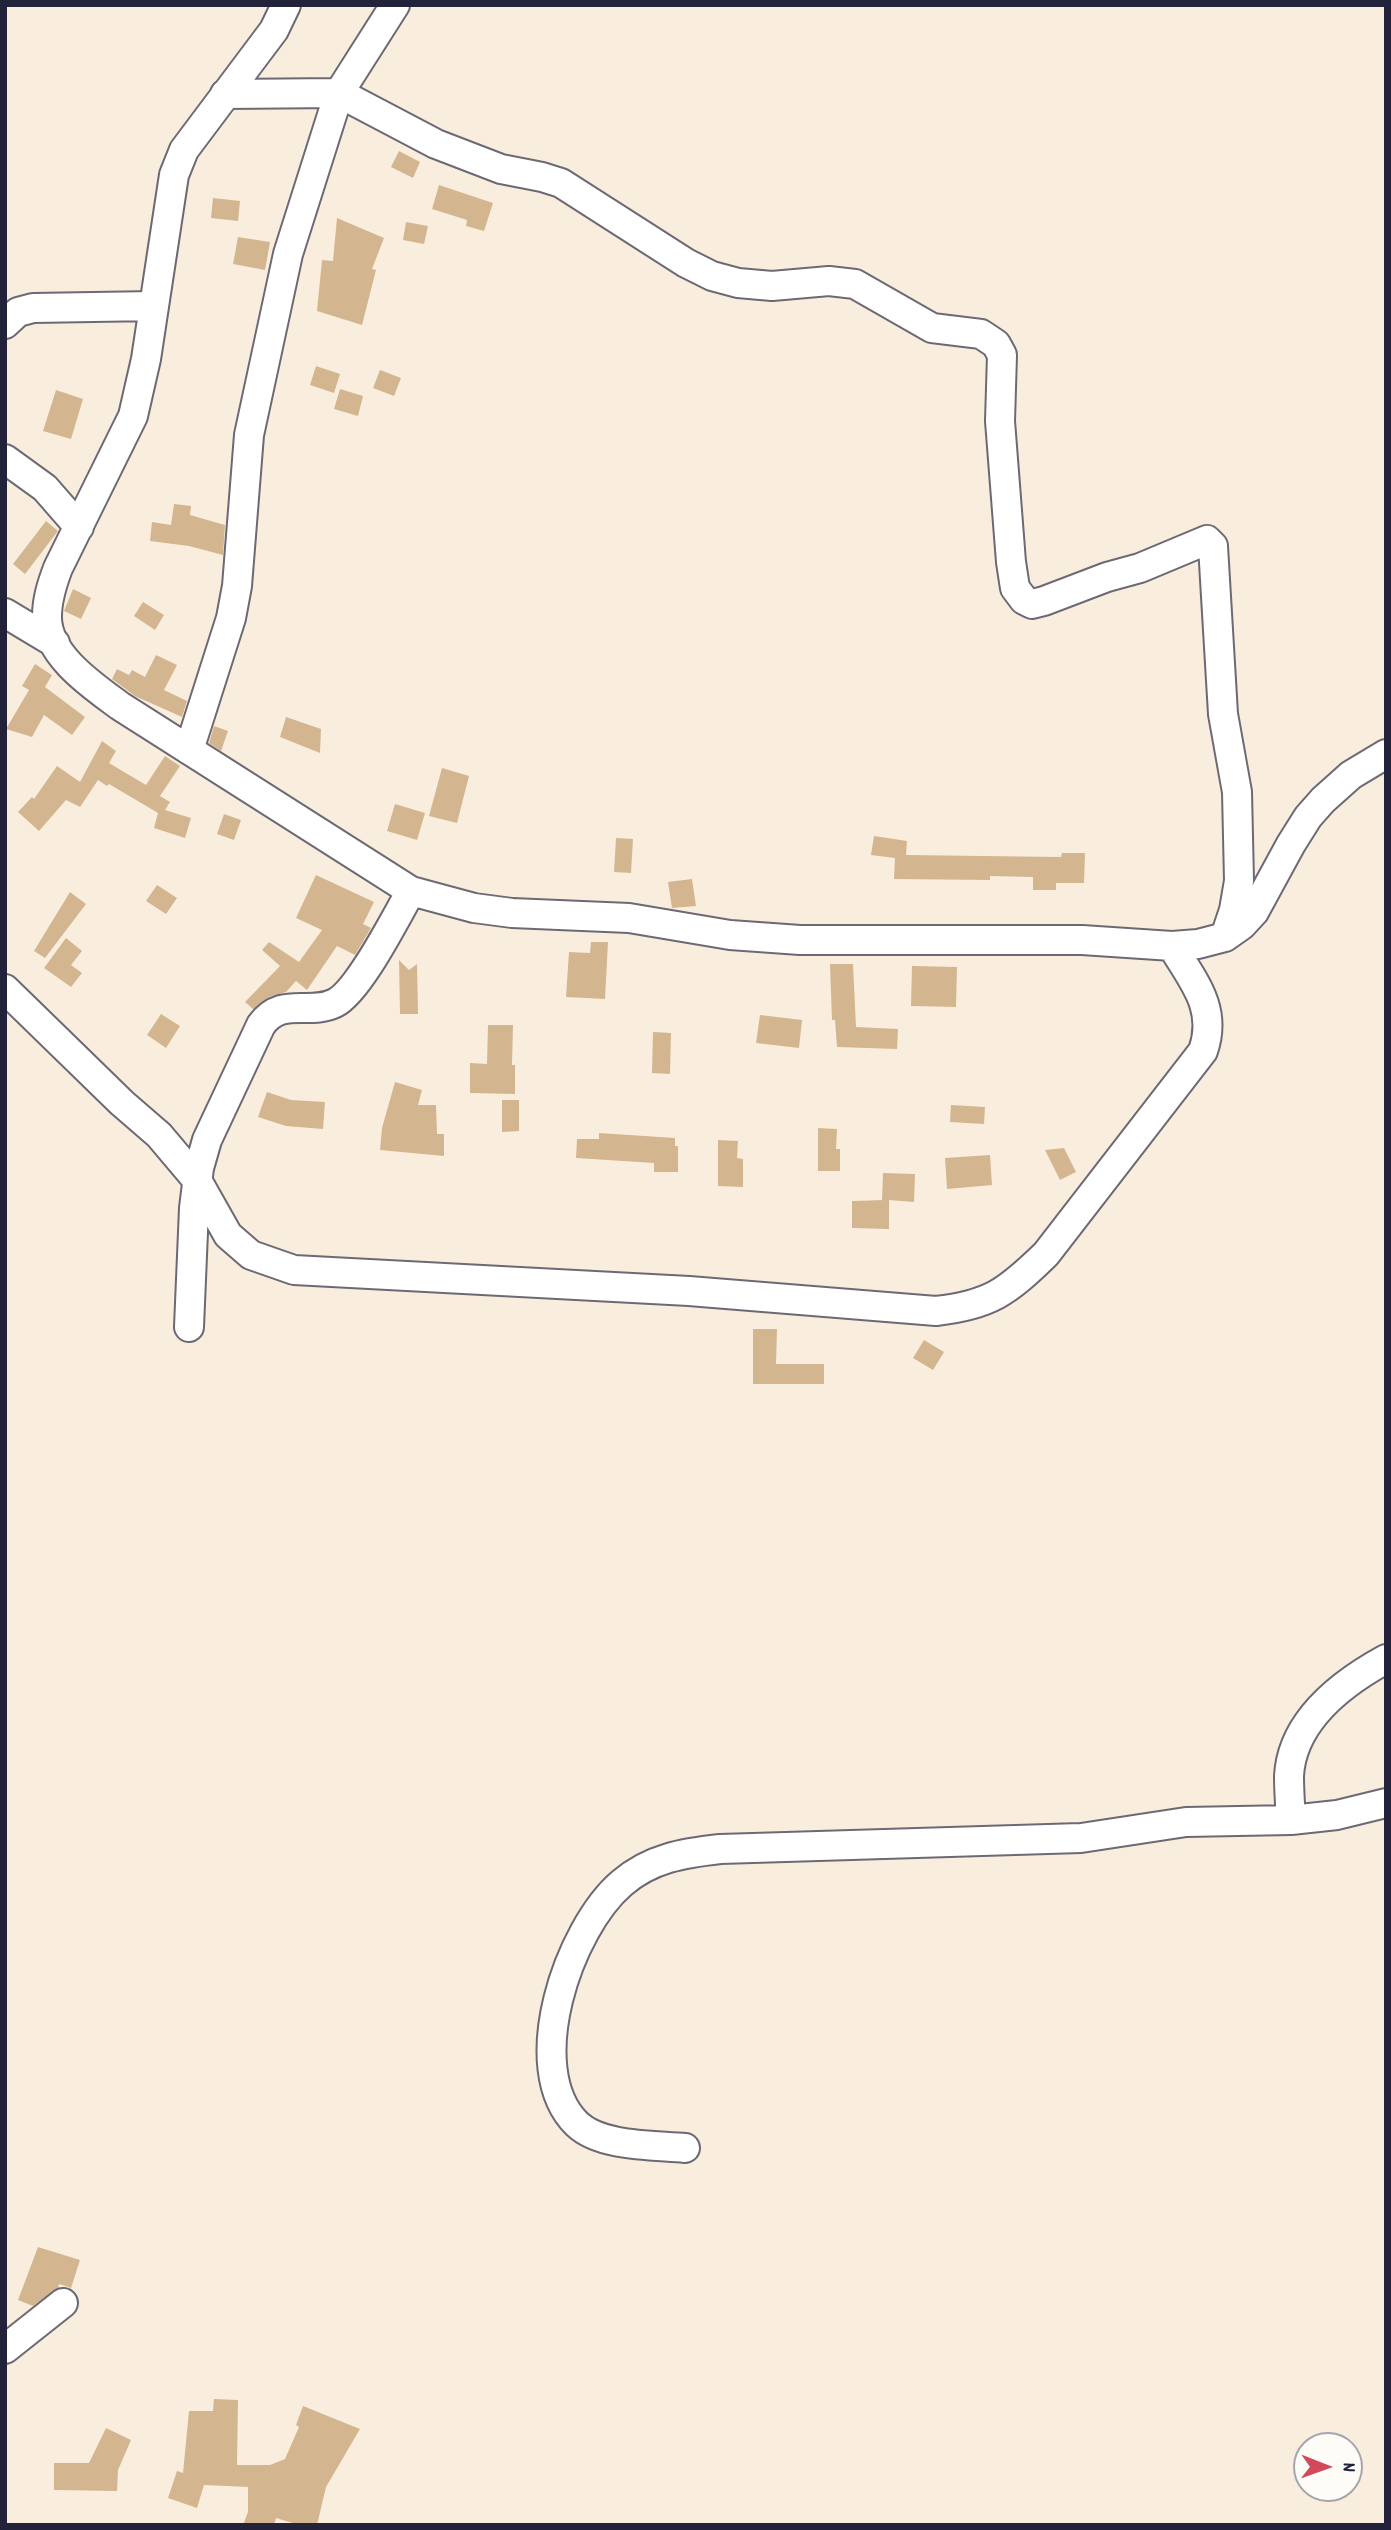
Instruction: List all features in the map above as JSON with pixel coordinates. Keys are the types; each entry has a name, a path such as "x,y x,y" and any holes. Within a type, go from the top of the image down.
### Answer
{"street":[{"path":"286,5 274,30 184,150 174,175 146,359 133,416 58,568 49,592 47,619 55,643 82,678 121,706 411,891 474,908 512,913 629,918 741,936 800,940 1082,940 1172,946 1198,944 1225,937 1254,912 1308,817 1351,775 1386,754"},
{"path":"189,750 231,618 239,572 249,435 288,254 339,93 395,5"},
{"path":"225,94 339,93 436,144 501,169 561,183 686,263 712,276 738,283 772,286 829,281 855,284 932,328 981,334 996,344 1002,355 1000,421 1011,562 1016,588 1024,600 1032,604 1044,601 1107,577 1140,568 1207,540 1213,546 1223,714 1237,792 1239,881 1234,910 1225,937"},
{"path":"5,324 18,312 33,308 154,306"},
{"path":"5,459 45,488 79,527"},
{"path":"5,613 55,643"},
{"path":"189,1327 197,1180 207,1140 265,1019 270,1013 285,1009 336,1002 354,987 411,891"},
{"path":"5,989 122,1103 159,1135 197,1180 228,1234 251,1255 294,1270 689,1291 936,1311 968,1308 993,1298 1021,1279 1046,1254 1203,1051 1209,1034 1208,1013 1199,990 1172,946"},
{"path":"1291,1820 1289,1774 1296,1741 1317,1710 1354,1676 1386,1659"},
{"path":"685,2148 624,2143 600,2137 578,2125 563,2105 554,2076 551,2047 554,2020 562,1981 575,1949 597,1911 621,1884 649,1864 681,1853 720,1849 1081,1838 1186,1822 1291,1820 1337,1815 1386,1802"},
{"path":"5,2349 63,2304"}],"building":[{"path":"399,151 420,162 413,178 391,167"},
{"path":"439,185 493,203 484,231 466,226 467,220 432,209"},
{"path":"213,198 240,201 238,221 211,218"},
{"path":"337,218 384,238 372,269 376,270 362,325 317,311 322,260 333,261"},
{"path":"406,222 428,226 424,244 403,240"},
{"path":"238,237 270,242 265,270 233,264"},
{"path":"316,366 340,374 334,393 310,385"},
{"path":"380,370 401,378 394,396 373,388"},
{"path":"340,389 363,396 358,416 334,409"},
{"path":"56,390 83,399 71,439 43,431"},
{"path":"174,504 191,506 190,515 225,525 223,555 189,546 150,541 152,522 171,525"},
{"path":"46,521 58,531 25,574 13,564"},
{"path":"73,589 91,598 81,619 64,611"},
{"path":"143,602 164,615 155,630 134,616"},
{"path":"156,655 177,665 164,690 187,701 182,717 135,696 112,679 117,669 129,675 132,670 145,677"},
{"path":"35,664 52,675 45,687 85,717 72,735 44,715 32,737 6,729 29,690 22,686"},
{"path":"286,717 321,729 320,753 280,737"},
{"path":"214,726 228,731 221,751 209,743"},
{"path":"102,741 116,751 109,763 146,785 165,756 180,766 160,796 170,802 165,810 191,818 185,838 154,828 158,813 98,780 80,807 66,800 39,831 18,812 32,797 34,799 57,766 80,782"},
{"path":"442,768 469,776 457,823 429,816"},
{"path":"395,804 425,813 417,840 387,831"},
{"path":"224,814 241,820 234,840 217,834"},
{"path":"874,836 907,841 906,855 1061,857 1062,853 1085,853 1084,883 1056,883 1056,890 1033,890 1033,877 990,876 990,880 894,879 895,858 871,855"},
{"path":"616,838 633,839 631,873 614,872"},
{"path":"316,875 374,902 363,924 371,928 355,955 337,946 307,990 296,981 286,992 269,997 253,1009 245,1002 280,966 262,950 269,942 299,962 322,930 296,918"},
{"path":"692,879 696,906 672,908 668,882"},
{"path":"157,885 177,898 166,914 146,901"},
{"path":"70,892 86,904 45,958 34,951"},
{"path":"66,938 82,951 71,965 82,973 71,987 44,968"},
{"path":"591,942 608,942 605,999 566,997 569,952 590,953"},
{"path":"399,960 409,970 417,964 418,1014 400,1014"},
{"path":"830,964 853,964 856,1027 898,1029 897,1049 837,1047 835,1020 832,1020"},
{"path":"912,966 957,967 956,1007 911,1006"},
{"path":"161,1014 180,1026 166,1048 147,1035"},
{"path":"760,1015 802,1020 799,1048 756,1043"},
{"path":"488,1025 513,1025 512,1065 515,1065 515,1094 470,1093 470,1063 487,1064"},
{"path":"653,1032 671,1033 670,1074 652,1073"},
{"path":"395,1082 422,1090 418,1105 436,1105 437,1134 444,1134 444,1156 380,1150 382,1128"},
{"path":"267,1092 291,1100 325,1102 323,1129 286,1126 258,1117"},
{"path":"502,1100 519,1100 519,1131 502,1132"},
{"path":"951,1105 985,1107 984,1124 950,1122"},
{"path":"818,1128 837,1129 836,1149 840,1149 840,1171 818,1171"},
{"path":"599,1133 675,1138 675,1146 678,1146 678,1172 654,1172 654,1163 576,1158 577,1139 599,1139"},
{"path":"718,1140 738,1141 737,1158 743,1159 743,1187 718,1186"},
{"path":"1064,1148 1076,1172 1060,1180 1045,1150"},
{"path":"990,1155 992,1185 947,1189 945,1158"},
{"path":"883,1173 915,1174 914,1202 889,1200 889,1229 852,1228 852,1201 885,1200 882,1200"},
{"path":"753,1329 777,1329 776,1364 824,1364 824,1384 753,1384"},
{"path":"924,1340 944,1352 933,1370 913,1358"},
{"path":"38,2247 80,2260 71,2288 59,2284 58,2288 33,2306 18,2300"},
{"path":"214,2399 238,2400 237,2465 270,2465 285,2459 299,2427 296,2425 303,2406 360,2429 326,2487 317,2525 299,2525 276,2518 274,2525 243,2525 248,2512 248,2487 204,2485 197,2508 168,2498 177,2471 183,2473 189,2411 213,2411"},
{"path":"106,2428 131,2440 118,2470 117,2491 54,2490 54,2463 89,2463"}]}
